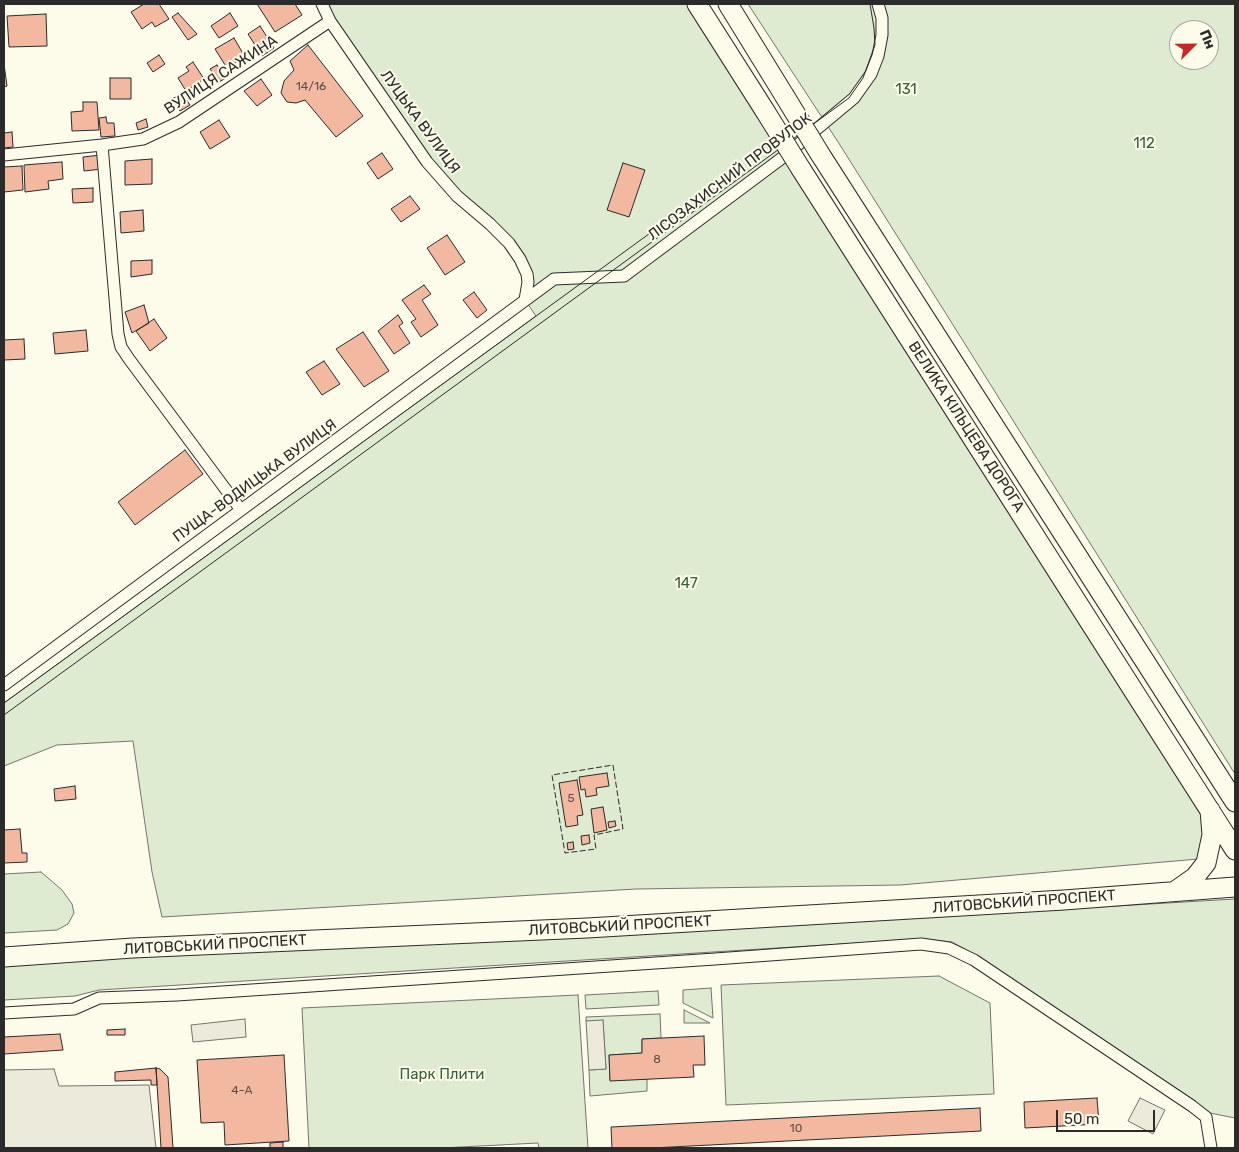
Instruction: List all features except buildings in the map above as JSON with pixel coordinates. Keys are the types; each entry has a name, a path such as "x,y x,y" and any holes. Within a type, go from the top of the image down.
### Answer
{"main road":[{"name":"ВЕЛИКА КІЛЬЦЕВА ДОРОГА","path":"697,4 1235,850"},
{"name":"ВЕЛИКА КІЛЬЦЕВА ДОРОГА","path":"728,4 820,154 1235,802"},
{"path":"1174,891 1195,877 1206,862 1212,835 1210,809"},
{"name":"ЛИТОВСЬКИЙ ПРОСПЕКТ","path":"4,957 133,948 597,928 1064,900 1235,887"}],"street":[{"name":"ЛУЦЬКА ВУЛИЦЯ","path":"322,4 330,21 427,162 457,196 509,243 520,259 527,274 528,282 525,300"},
{"name":"ЛІСОЗАХИСНИЙ ПРОВУЛОК","path":"525,300 554,280 624,276 782,158 829,120 854,98 871,74 878,56 882,35 882,18 878,4"},
{"name":"ВУЛИЦЯ САЖИНА","path":"4,155 143,139 179,122 330,21"},
{"path":"102,145 118,334 121,347 241,510"},
{"name":"ПУЩА-ВОДИЦЬКА ВУЛИЦЯ","path":"4,685 525,300"},
{"path":"4,1013 74,1009 99,998 177,995 921,944 949,948 974,960 1186,1102 1206,1117 1211,1148"}],"green space":[{"name":"147","path":"322,4 697,4 1210,809 1198,859 900,885 636,889 162,917 152,872 133,741 57,745 4,766 4,703 536,316 525,300 520,259 457,196"},
{"name":"131","path":"748,4 1235,4 1235,774 840,145"},
{"path":"41,872 62,890 72,904 74,913 68,924 57,930 4,933 4,874"},
{"path":"1235,899 1235,1118 1210,1113 976,955 952,942 923,939 99,990 75,996 4,1000 4,964 149,955 947,916"},
{"path":"939,976 990,1003 994,1094 726,1105 721,985"},
{"path":"711,988 713,1018 683,1003 683,990"},
{"path":"658,991 659,1005 586,1009 585,995"},
{"name":"Парк Плити","path":"578,995 588,1148 539,1148 538,1143 441,1148 309,1148 302,1008"},
{"path":"684,1010 710,1023 684,1023"},
{"path":"660,1014 661,1038 642,1039 642,1053 609,1055 610,1080 647,1079 647,1091 590,1096 589,1070 606,1069 603,1021 586,1021 586,1017"}],"shaded area":[{"path":"245,1019 246,1037 193,1042 191,1025"},
{"path":"603,1020 606,1069 589,1070 586,1021"},
{"path":"54,1069 59,1086 149,1085 156,1148 4,1148 4,1070"},
{"path":"1140,1098 1165,1110 1153,1134 1128,1121"}],"tram line":[{"path":"4,715 849,98 863,78 875,45 870,4"},
{"path":"4,703 675,215"}],"fence":[{"path":"613,765 623,829 594,835 596,849 565,853 552,775 613,765"}],"park label":[{"name":"112","path":"1144,144"}]}
